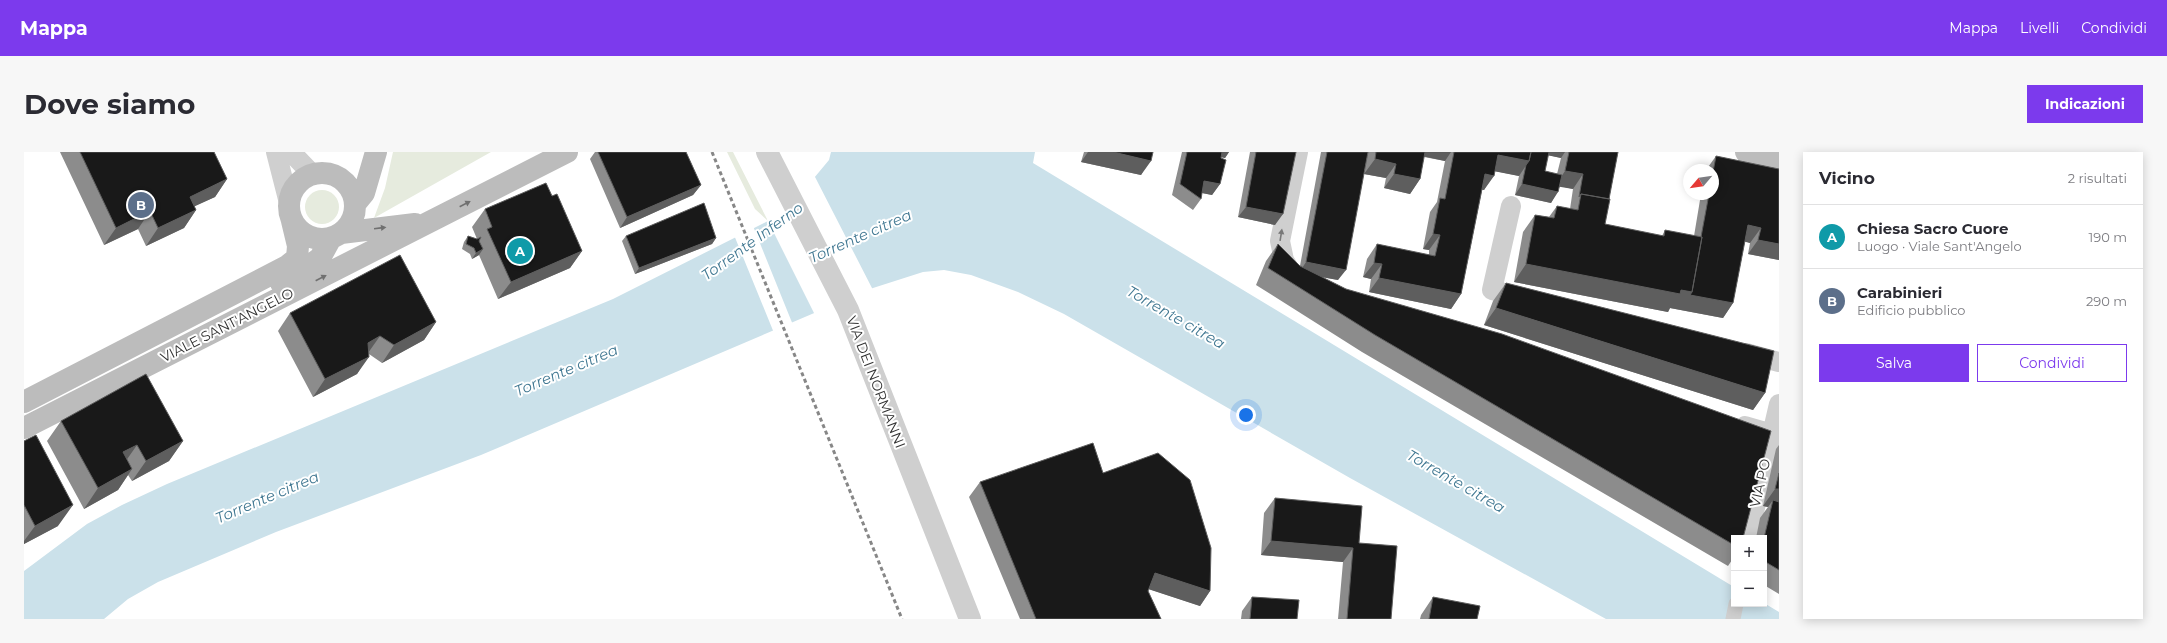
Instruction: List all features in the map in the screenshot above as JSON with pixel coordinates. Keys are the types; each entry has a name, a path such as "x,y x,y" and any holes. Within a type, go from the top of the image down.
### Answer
{"main road":[{"path":"319,174 337,177 346,184 352,193 355,204 354,215 349,225 336,236 320,239 308,236 299,230 291,212 292,194 297,186 304,179 319,174 340,173 352,169 365,163 376,152 364,193 355,204"},
{"name":"VIALE SANT'ANGELO","path":"24,428 567,152"},
{"path":"1746,152 1779,158"},
{"name":"VIALE SANT'ANGELO","path":"24,402 287,266 297,258 298,246 291,212"},
{"name":"VIALE SANT'ANGELO","path":"24,415 295,276 320,258 336,236 430,222"}],"street":[{"name":"VIALE SANT'ANGELO","path":"276,152 291,212"},
{"path":"291,152 319,174"},
{"path":"1298,152 1280,241 1284,260 1296,280 1302,283"},
{"name":"VIA DEI NORMANNI","path":"769,156 848,310 970,619"},
{"path":"1510,206 1492,290 1547,303"},
{"path":"1725,348 1779,362"},
{"name":"VIA PO","path":"1750,535 1763,510 1779,404"},
{"path":"1727,420 1775,436"},
{"path":"1733,619 1735,607"}],"shaded area":[{"path":"393,152 491,152 374,218 385,188"},
{"path":"727,152 733,152 768,221 755,209"},
{"path":"319,190 325,190 329,191 336,197 339,207 338,214 332,221 325,224 319,224 315,223 308,217 305,210 305,204 306,200 312,193"}],"water":[{"path":"831,152 1035,152 1033,163 1731,585 1731,607 1767,607 1767,605 1779,612 1779,619 1606,619 1350,478 1064,314 1018,292 971,275 944,270 923,272 873,288 481,455 276,532 158,582 128,599 104,619 24,619 24,571 87,524 122,505 167,484 613,299 768,221 809,184 829,160"}],"pier":[{"path":"814,175 873,290 815,315 767,219"},
{"path":"753,226 793,325 774,333 734,235"}],"building":[{"path":"80,152 214,152 227,179 190,197 196,210 158,228 150,211 116,228"},
{"path":"598,152 686,152 701,185 627,217"},
{"path":"1113,152 1153,152 1151,161"},
{"path":"1187,152 1222,152 1221,158 1226,160 1220,184 1204,181 1201,199 1180,184"},
{"path":"1256,152 1296,152 1283,214 1246,207"},
{"path":"1327,152 1368,152 1346,270 1306,262"},
{"path":"1376,152 1425,152 1420,179 1394,174 1396,164 1375,159"},
{"path":"1454,152 1531,152 1529,161 1498,155 1494,176 1485,174 1461,294 1379,278 1382,264 1374,263 1377,244 1435,256 1440,235 1433,234 1440,198 1445,199"},
{"path":"1531,152 1549,152 1545,171 1562,175 1558,192 1522,184 1526,165 1529,161"},
{"path":"1569,152 1618,152 1609,199 1581,194 1579,197 1583,174 1565,171"},
{"path":"1716,156 1779,169 1779,244 1758,240 1761,228 1748,225 1733,303 1690,295 1692,292 1708,200 1719,200 1719,164 1714,164"},
{"path":"546,183 552,196 557,194 582,251 511,282 487,229 492,227 485,209"},
{"path":"1581,194 1610,199 1605,224 1664,236 1665,230 1702,237 1692,292 1681,290 1680,294 1526,264 1535,215 1554,218 1557,206 1578,210"},
{"path":"704,203 716,238 639,268 626,236"},
{"path":"468,236 477,239 481,237 479,241 483,249 476,253 474,248 466,244"},
{"path":"1278,244 1300,266 1346,289 1502,334 1771,431 1744,535 1731,535 1731,543 1375,335 1268,268"},
{"path":"400,255 436,322 394,345 380,336 368,343 369,357 325,379 290,313"},
{"path":"1506,283 1774,351 1765,393 1496,308"},
{"path":"146,374 183,441 146,461 137,445 123,452 132,469 98,488 61,421"},
{"path":"36,435 73,505 35,526 24,505 24,441"},
{"path":"1093,443 1103,473 1158,453 1190,480 1211,548 1210,591 1155,573 1148,591 1161,619 1036,619 980,482"},
{"path":"1779,473 1779,489 1775,489"},
{"path":"1275,498 1362,506 1359,543 1397,546 1391,619 1347,619 1353,548 1271,541"},
{"path":"1773,500 1779,502 1779,570 1767,563 1767,535 1765,535"},
{"path":"1252,597 1299,600 1297,619 1250,619"},
{"path":"1433,597 1480,606 1477,619 1429,619"}],"railway":[{"path":"712,152 902,619"}],"place":[{"name":"Carabinieri","path":"141,205"},
{"name":"Chiesa Sacro Cuore","path":"520,251"}],"water label":[{"name":"Torrente citrea","path":"860,236"},
{"name":"Torrente Inferno","path":"752,241"},
{"name":"Torrente citrea","path":"1176,317"},
{"name":"Torrente citrea","path":"566,370"},
{"name":"Torrente citrea","path":"1456,481"},
{"name":"Torrente citrea","path":"267,497"}]}
